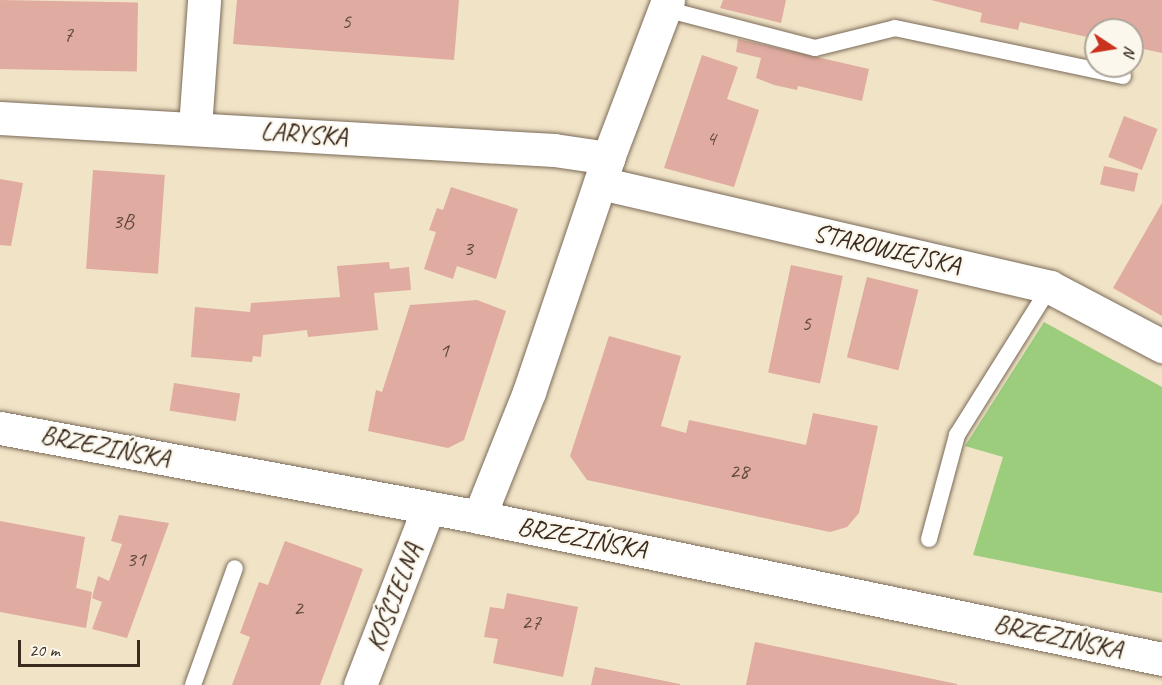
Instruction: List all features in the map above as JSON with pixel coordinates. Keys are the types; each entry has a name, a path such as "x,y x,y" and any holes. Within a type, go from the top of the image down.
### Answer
{"street":[{"path":"195,128 204,0"},
{"path":"479,517 529,392 604,170 666,5"},
{"name":"LARYSKA","path":"0,118 554,150 604,170"},
{"name":"STAROWIEJSKA","path":"604,170 1050,287 1162,346"},
{"name":"BRZEZIŃSKA","path":"0,428 479,517 1162,659"},
{"name":"KOŚCIELNA","path":"360,685 428,509"}],"lane":[{"path":"666,5 815,48 895,27 1084,68"},
{"path":"928,539 957,435 1050,287"},
{"path":"192,685 236,568"}],"green space":[{"path":"1044,322 1162,387 1162,593 973,555 1003,457 965,446"}],"building":[{"path":"0,0 138,2 137,71 0,69"},
{"path":"237,0 459,0 454,60 233,44"},
{"path":"723,0 786,0 781,23 720,8"},
{"path":"931,0 1162,0 1162,53 1144,49 1144,18 1084,18 1084,36 1020,22 1018,30 980,22 982,13"},
{"path":"738,39 869,69 862,101 798,86 797,90 756,78 761,58 736,52"},
{"path":"702,55 738,67 727,99 759,110 734,187 664,168"},
{"path":"1124,116 1158,129 1142,170 1108,157"},
{"path":"1104,166 1138,173 1134,192 1100,185"},
{"path":"93,170 165,175 158,274 86,269"},
{"path":"0,179 23,183 11,246 0,245"},
{"path":"451,187 518,209 496,279 457,266 453,279 424,269 436,232 429,230 437,208 443,210"},
{"path":"1162,203 1162,316 1113,288"},
{"path":"389,262 390,269 409,267 411,290 374,293 378,330 308,337 307,330 263,335 261,357 253,356 252,362 191,357 195,307 250,312 251,303 340,297 337,266"},
{"path":"791,265 843,276 820,384 768,373"},
{"path":"867,277 918,290 898,370 847,358"},
{"path":"477,300 506,311 464,440 448,448 368,431 376,390 382,392 410,305"},
{"path":"609,336 681,356 661,426 686,433 689,420 806,445 813,413 878,426 859,513 847,527 830,532 587,480 570,456"},
{"path":"174,383 240,393 236,421 170,411"},
{"path":"119,515 169,523 127,638 92,629 102,602 92,598 98,576 109,581 122,544 111,541"},
{"path":"0,521 85,537 76,588 92,592 86,628 0,612"},
{"path":"285,541 363,569 320,685 232,685 250,637 240,633 259,582 268,585"},
{"path":"507,593 578,607 563,677 493,663 498,639 484,637 490,607 504,609"},
{"path":"755,642 957,684 957,685 746,685"},
{"path":"595,667 680,684 680,685 591,685"}]}
